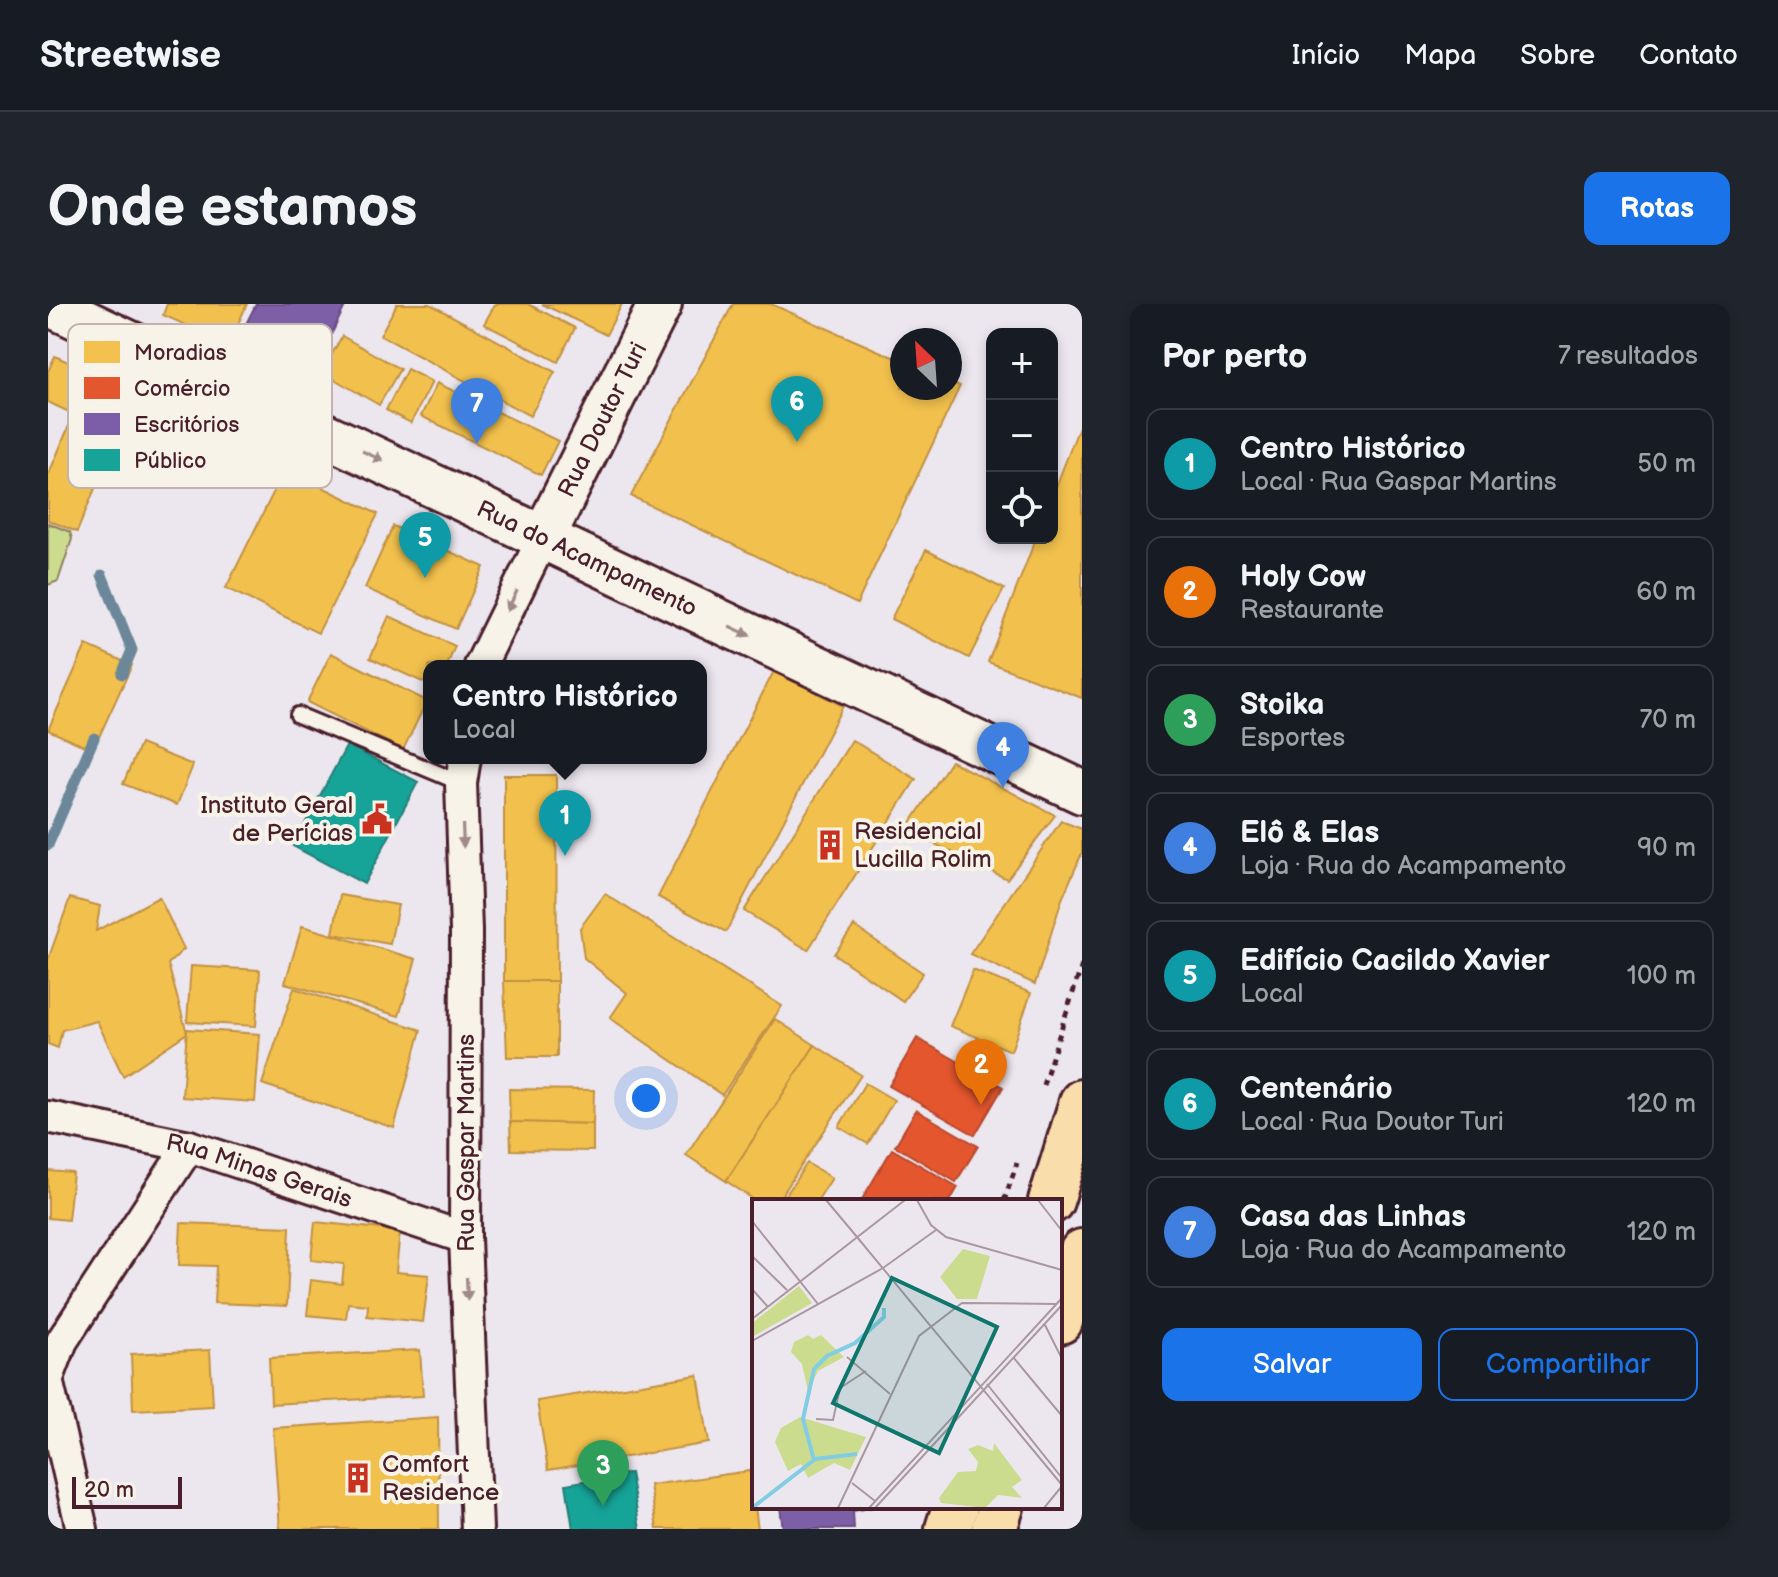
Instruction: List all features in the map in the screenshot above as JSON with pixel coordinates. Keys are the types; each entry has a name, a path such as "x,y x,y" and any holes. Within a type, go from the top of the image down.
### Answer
{"main road":[{"name":"Rua do Acampamento","path":"48,304 91,324"},
{"name":"Rua Doutor Turi","path":"544,536 660,304"},
{"name":"Rua do Acampamento","path":"332,437 1082,792"},
{"path":"1052,1199 1082,1102"},
{"path":"1062,1315 1082,1252"},
{"path":"948,1529 954,1509"},
{"path":"994,1529 1000,1509"}],"street":[{"path":"483,660 544,536"},
{"name":"Rua Gaspar Martins","path":"463,771 465,1238 477,1529"},
{"name":"Rua Minas Gerais","path":"48,1117 189,1146 465,1238"},
{"path":"82,1529 48,1381 62,1341 189,1146"}],"lane":[{"path":"298,715 423,757"},
{"path":"442,764 463,771"}],"green space":[{"path":"48,523 70,532 72,539 58,581 48,585"}],"building: Moradias":[{"path":"167,304 247,304 238,324 183,324 163,315"},
{"path":"397,304 430,304 555,372 530,416 380,335"},
{"path":"495,304 528,304 575,328 558,362 484,324"},
{"path":"542,304 622,304 606,335"},
{"path":"733,304 771,304 890,356 890,400 953,400 857,604 631,496"},
{"path":"342,336 400,369 379,405 332,378 332,354"},
{"path":"55,356 68,362 68,412 48,402 48,371"},
{"path":"407,369 432,382 411,423 386,410"},
{"path":"437,383 558,441 541,475 421,416"},
{"path":"1082,419 1082,698 988,662 1034,544 1058,544 1058,481"},
{"path":"68,428 68,488 95,488 77,532 48,520 48,476"},
{"path":"276,488 324,488 378,514 318,633 226,588"},
{"path":"393,526 484,567 456,629 365,588"},
{"path":"926,550 1004,589 969,658 891,619"},
{"path":"389,616 455,646 449,660 423,660 423,682 370,658"},
{"path":"86,645 132,665 93,750 48,730"},
{"path":"331,653 423,699 423,709 403,750 307,702"},
{"path":"774,671 843,706 726,932 658,897"},
{"name":"Residencial Lucilla Rolim","path":"852,740 916,779 808,950 744,911"},
{"path":"140,744 193,765 177,805 123,784"},
{"path":"951,761 1055,815 1007,879 906,830"},
{"path":"504,775 556,775 557,981 504,981"},
{"path":"1061,821 1082,829 1082,853 1062,899 1035,984 970,954"},
{"path":"605,894 782,1006 722,1095 610,1018 627,993 584,958 580,928"},
{"path":"340,895 398,905 390,944 333,934"},
{"path":"159,897 184,949 168,964 187,1033 123,1076 97,1021 62,1030 58,1048 48,1044 48,960 70,898 100,906 96,931"},
{"path":"302,926 416,959 399,1016 285,983"},
{"path":"854,926 923,973 903,1001 834,954"},
{"path":"191,966 260,970 256,1026 187,1022"},
{"path":"973,970 1031,993 1011,1051 950,1026"},
{"path":"504,981 557,981 557,1057 507,1057"},
{"path":"294,988 421,1030 394,1128 262,1084"},
{"path":"775,1019 815,1045 726,1181 686,1155"},
{"path":"187,1029 260,1034 255,1102 182,1097"},
{"path":"815,1045 861,1075 779,1199 753,1199 726,1181"},
{"path":"865,1083 894,1100 868,1144 839,1127"},
{"path":"509,1089 594,1090 593,1124 510,1122"},
{"path":"510,1122 593,1124 593,1151 511,1150"},
{"path":"807,1163 832,1178 818,1199 783,1199"},
{"path":"48,1171 73,1173 68,1220 48,1218"},
{"path":"315,1222 400,1231 396,1272 429,1275 423,1322 367,1316 368,1305 348,1303 346,1319 307,1315 311,1280 342,1284 344,1264 311,1260"},
{"path":"181,1223 290,1227 287,1306 214,1303 216,1266 179,1265"},
{"path":"210,1350 213,1406 133,1410 131,1354"},
{"path":"420,1350 423,1396 271,1404 269,1358"},
{"path":"698,1375 709,1443 548,1470 537,1401"},
{"name":"Comfort Residence","path":"438,1417 439,1529 280,1529 273,1428"},
{"path":"750,1471 752,1509 755,1509 758,1529 657,1529 650,1485"}],"building: Comércio":[{"path":"917,1038 1003,1087 975,1135 889,1086"},
{"path":"916,1110 978,1146 956,1182 895,1146"},
{"path":"892,1149 958,1187 951,1199 862,1199"}],"building: Escritórios":[{"path":"256,304 346,304 332,333 332,324 246,324"},
{"path":"780,1509 864,1509 853,1511 854,1529 783,1529"}],"building: Público":[{"path":"347,745 418,782 364,884 293,846"},
{"path":"630,1473 640,1529 573,1529 566,1484"}],"waterway":[{"path":"102,575 132,650 122,674"},
{"path":"48,845 94,738"}],"place":[{"name":"Centenário","path":"797,442"},
{"name":"Casa das Linhas","path":"477,444"},
{"name":"Edifício Cacildo Xavier","path":"425,578"},
{"name":"Elô & Elas","path":"1003,788"},
{"name":"Instituto Geral de Perícias","path":"377,819"},
{"name":"Residencial Lucilla Rolim","path":"830,845"},
{"name":"Centro Histórico","path":"565,856"},
{"name":"Holy Cow","path":"981,1105"},
{"name":"Comfort Residence","path":"358,1478"},
{"name":"Stoika","path":"603,1506"}]}
